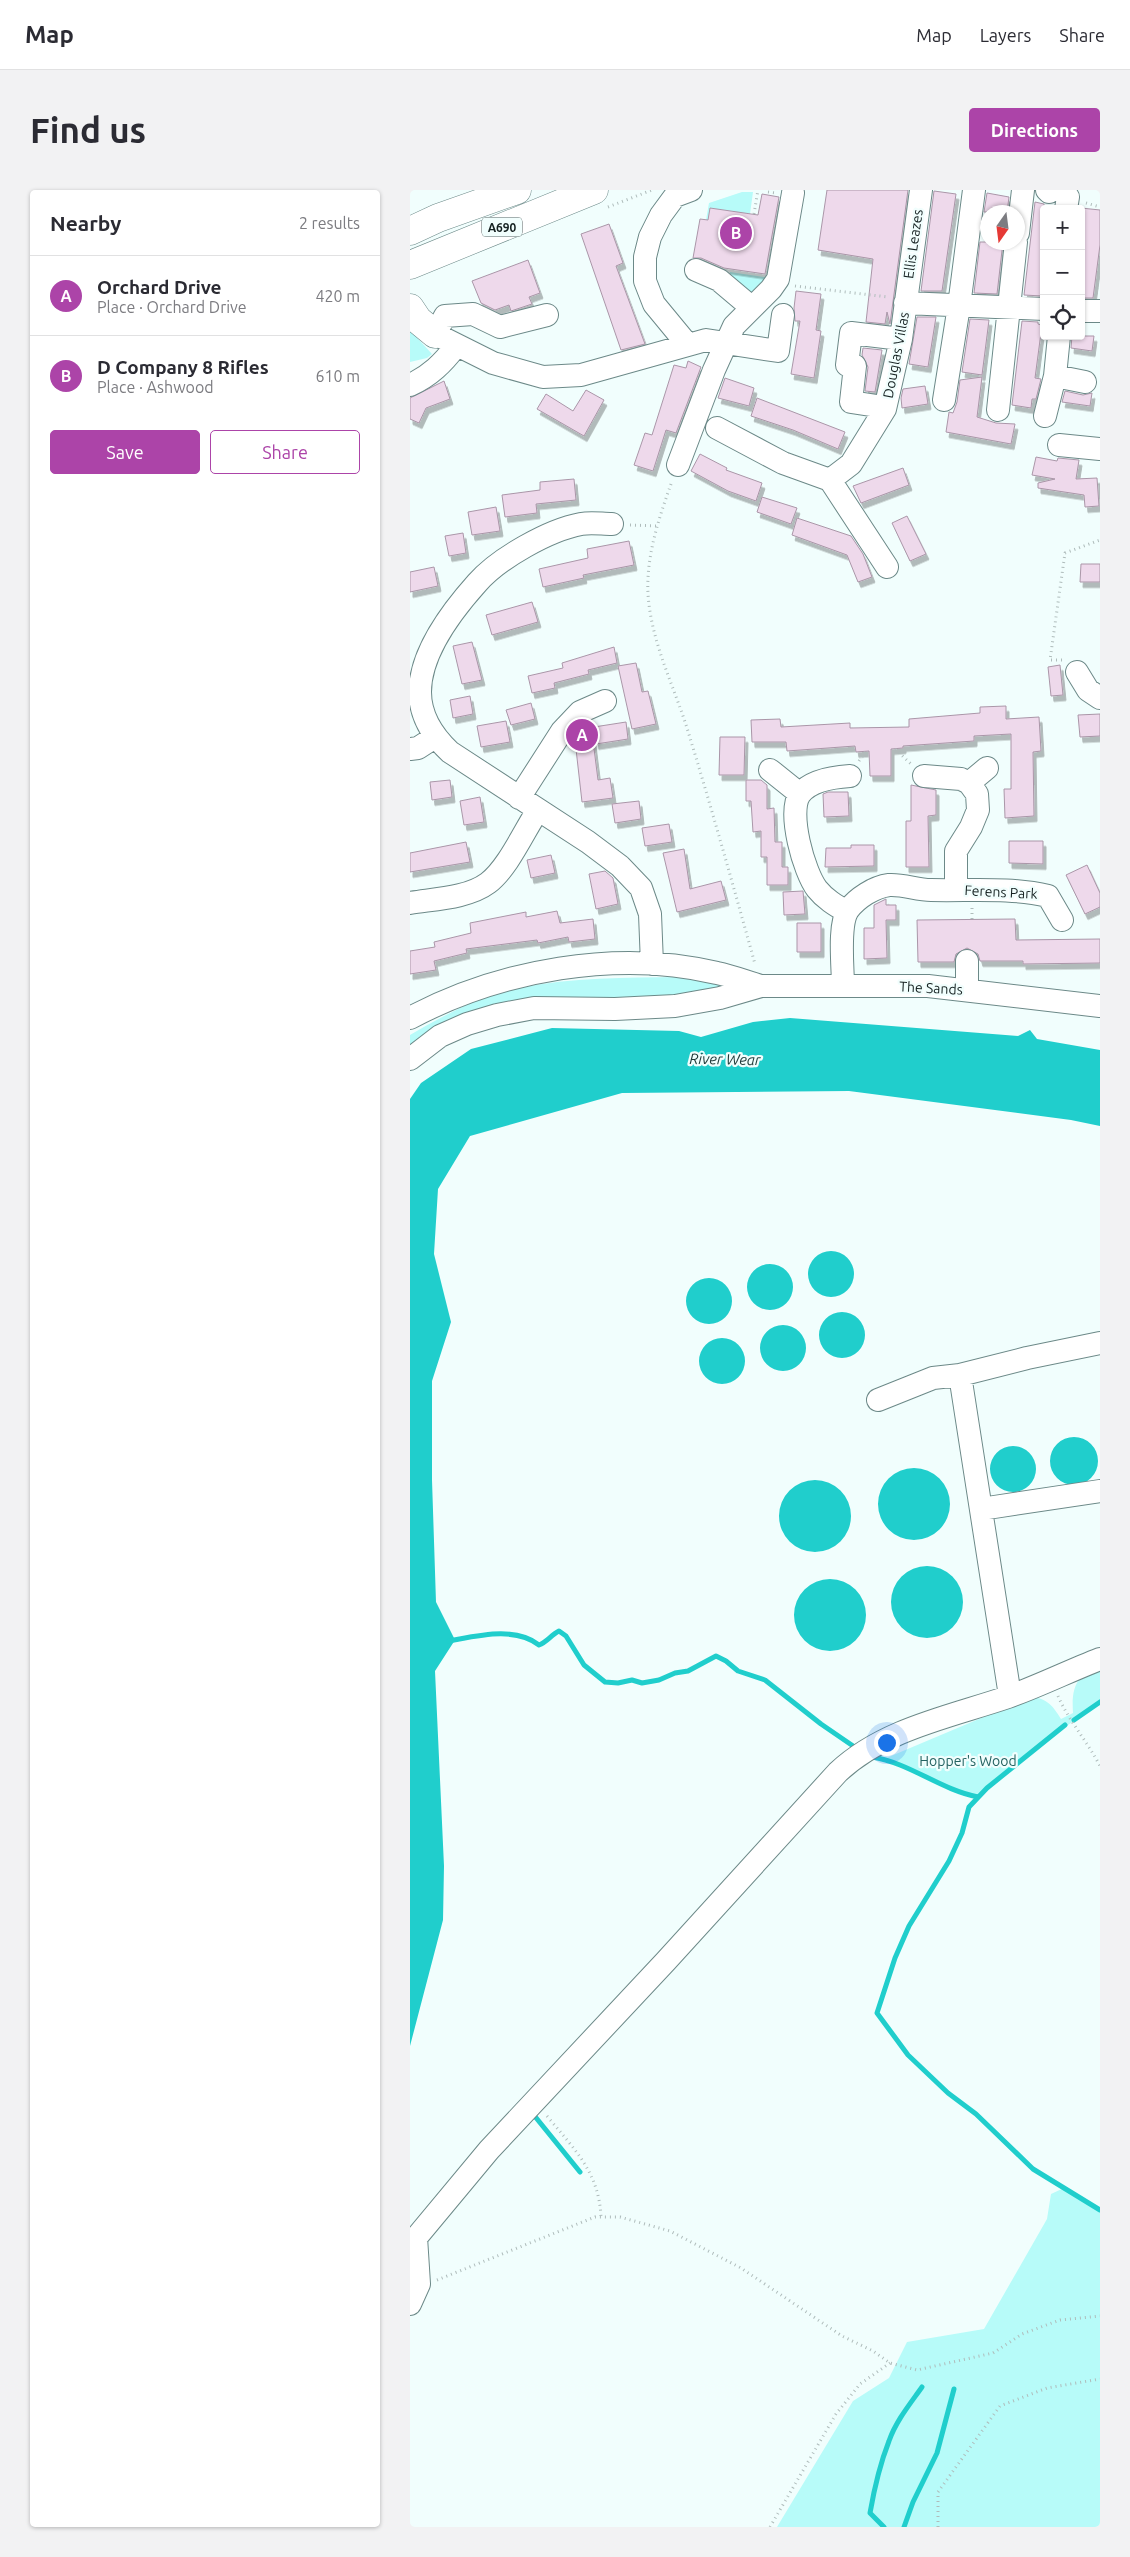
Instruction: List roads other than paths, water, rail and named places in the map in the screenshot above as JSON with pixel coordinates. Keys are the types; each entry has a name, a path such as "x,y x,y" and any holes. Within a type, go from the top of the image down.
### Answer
{"highway":[{"name":"A690","path":"410,231 438,218 517,190"},
{"name":"A690","path":"410,265 594,190"},
{"path":"410,217 438,218"},
{"path":"410,308 418,320 446,340"}],"street":[{"path":"688,344 654,304 645,281 646,258 650,238 661,215 675,196 691,190"},
{"name":"Ellis Leazes","path":"906,301 921,190"},
{"path":"944,400 959,306 974,190"},
{"path":"1021,205 1023,190"},
{"path":"675,474 734,344 734,326 771,289 778,279 793,193"},
{"path":"998,410 1015,250"},
{"path":"696,270 719,280 751,307"},
{"path":"906,301 959,306 1040,309"},
{"name":"Douglas Villas","path":"830,480 851,464 885,409 901,339 906,301"},
{"path":"410,385 423,379 444,362 446,316 473,314 500,327 547,315"},
{"path":"446,340 493,363 543,377 581,375 706,340 778,351 783,314"},
{"path":"877,406 851,402 855,366 847,365 851,333 901,339"},
{"path":"1045,416 1055,376 1059,340"},
{"path":"1055,376 1085,382"},
{"path":"717,428 783,463 830,480 887,567"},
{"path":"1059,445 1098,448"},
{"path":"612,524 582,523 548,535 513,554 478,582 435,642 424,666 420,693 424,717 435,737 450,752 620,866 641,888 650,914 652,964"},
{"path":"1078,672 1088,690 1100,698"},
{"path":"519,798 562,731 580,712 605,702"},
{"path":"410,749 418,748 435,737"},
{"path":"924,776 947,776 969,782 986,768"},
{"path":"770,770 800,794"},
{"path":"843,986 843,932 846,912 826,899 815,887 808,872 797,834 795,809 800,794 813,783 850,776"},
{"name":"Ferens Park","path":"956,890 956,851 971,827 978,810 977,794 969,782"},
{"path":"410,904 464,894 488,883 503,866 538,810"},
{"name":"Ferens Park","path":"846,912 871,890 889,885 928,890 1031,892 1048,896 1062,920"},
{"path":"967,962 967,989"},
{"path":"410,1018 473,988 517,976 592,965 652,964 717,972 761,986"},
{"path":"410,1059 440,1036 467,1024 497,1015 534,1008 615,1009 675,1006 720,998 761,986"},
{"name":"The Sands","path":"761,986 967,989 1100,1006"},
{"path":"878,1400 933,1378 960,1375 1027,1358 1100,1343"},
{"path":"960,1375 1010,1696"},
{"path":"982,1509 1100,1491"},
{"path":"415,2294 413,2241 489,2150 535,2103 838,1772 855,1756 891,1736 1010,1696 1100,1659"}],"water":[{"name":"River Wear","path":"790,1018 1018,1036 1030,1030 1037,1039 1100,1050 1100,1126 1071,1120 849,1091 622,1093 470,1136 438,1189 434,1254 451,1322 432,1381 432,1480 436,1602 455,1640 435,1671 444,1866 443,1920 410,2046 410,1099 421,1083 471,1049 552,1028 679,1031 701,1037 753,1022"},
{"path":"836,1251 848,1257 853,1265 853,1283 848,1291 840,1296 826,1297 814,1291 809,1283 808,1269 814,1257 822,1252"},
{"path":"775,1264 787,1270 792,1278 792,1296 787,1304 779,1309 765,1310 753,1304 748,1296 747,1282 753,1270 761,1265"},
{"path":"714,1278 726,1284 731,1292 731,1310 726,1318 718,1323 704,1324 692,1318 687,1310 686,1296 692,1284 700,1279"},
{"path":"847,1312 859,1318 864,1326 864,1344 859,1352 851,1357 837,1358 825,1352 820,1344 819,1330 825,1318 833,1313"},
{"path":"788,1325 800,1331 805,1339 805,1357 800,1365 792,1370 778,1371 766,1365 761,1357 760,1343 766,1331 774,1326"},
{"path":"727,1338 739,1344 744,1352 744,1370 739,1378 731,1383 717,1384 705,1378 700,1370 699,1356 705,1344 713,1339"},
{"path":"1074,1437 1083,1439 1091,1444 1096,1452 1098,1461 1096,1470 1091,1478 1083,1483 1074,1485 1065,1483 1057,1478 1052,1470 1050,1461 1052,1452 1057,1444 1065,1439"},
{"path":"1008,1446 1018,1446 1032,1456 1036,1469 1032,1482 1026,1488 1018,1492 1008,1492 994,1482 990,1474 990,1464 1000,1450"},
{"path":"914,1468 934,1474 944,1484 950,1504 944,1524 934,1534 914,1540 894,1534 884,1524 878,1504 884,1484 894,1474"},
{"path":"815,1480 835,1486 845,1496 851,1516 845,1536 835,1546 815,1552 795,1546 785,1536 779,1516 785,1496 795,1486"},
{"path":"927,1566 947,1572 957,1582 963,1602 957,1622 947,1632 927,1638 907,1632 897,1622 891,1602 897,1582 907,1572"},
{"path":"830,1579 850,1585 860,1595 866,1615 860,1635 850,1645 830,1651 810,1645 800,1635 794,1615 800,1595 810,1585"}],"waterway":[{"path":"449,1641 483,1635 507,1634 529,1639 539,1645 559,1631 566,1636 584,1665 605,1682 618,1683 632,1680 642,1683 659,1680 675,1673 688,1671 716,1656 726,1661 738,1671 765,1680 821,1724 856,1748"},
{"path":"1074,1720 1100,1702"},
{"path":"1065,1725 987,1788 969,1807 962,1833 949,1861 909,1926 895,1958 877,2013 908,2055 948,2093 976,2114 1033,2169 1100,2210"},
{"path":"872,1757 886,1760 950,1788 978,1797"},
{"path":"533,2114 580,2172"},
{"path":"884,2527 870,2513 875,2486 895,2427 922,2387"},
{"path":"904,2527 913,2502 937,2453 954,2389"}],"place":[{"name":"D Company 8 Rifles","path":"736,233"},
{"name":"Orchard Drive","path":"582,735"}],"park label":[{"name":"Hopper's Wood","path":"968,1761"}]}
